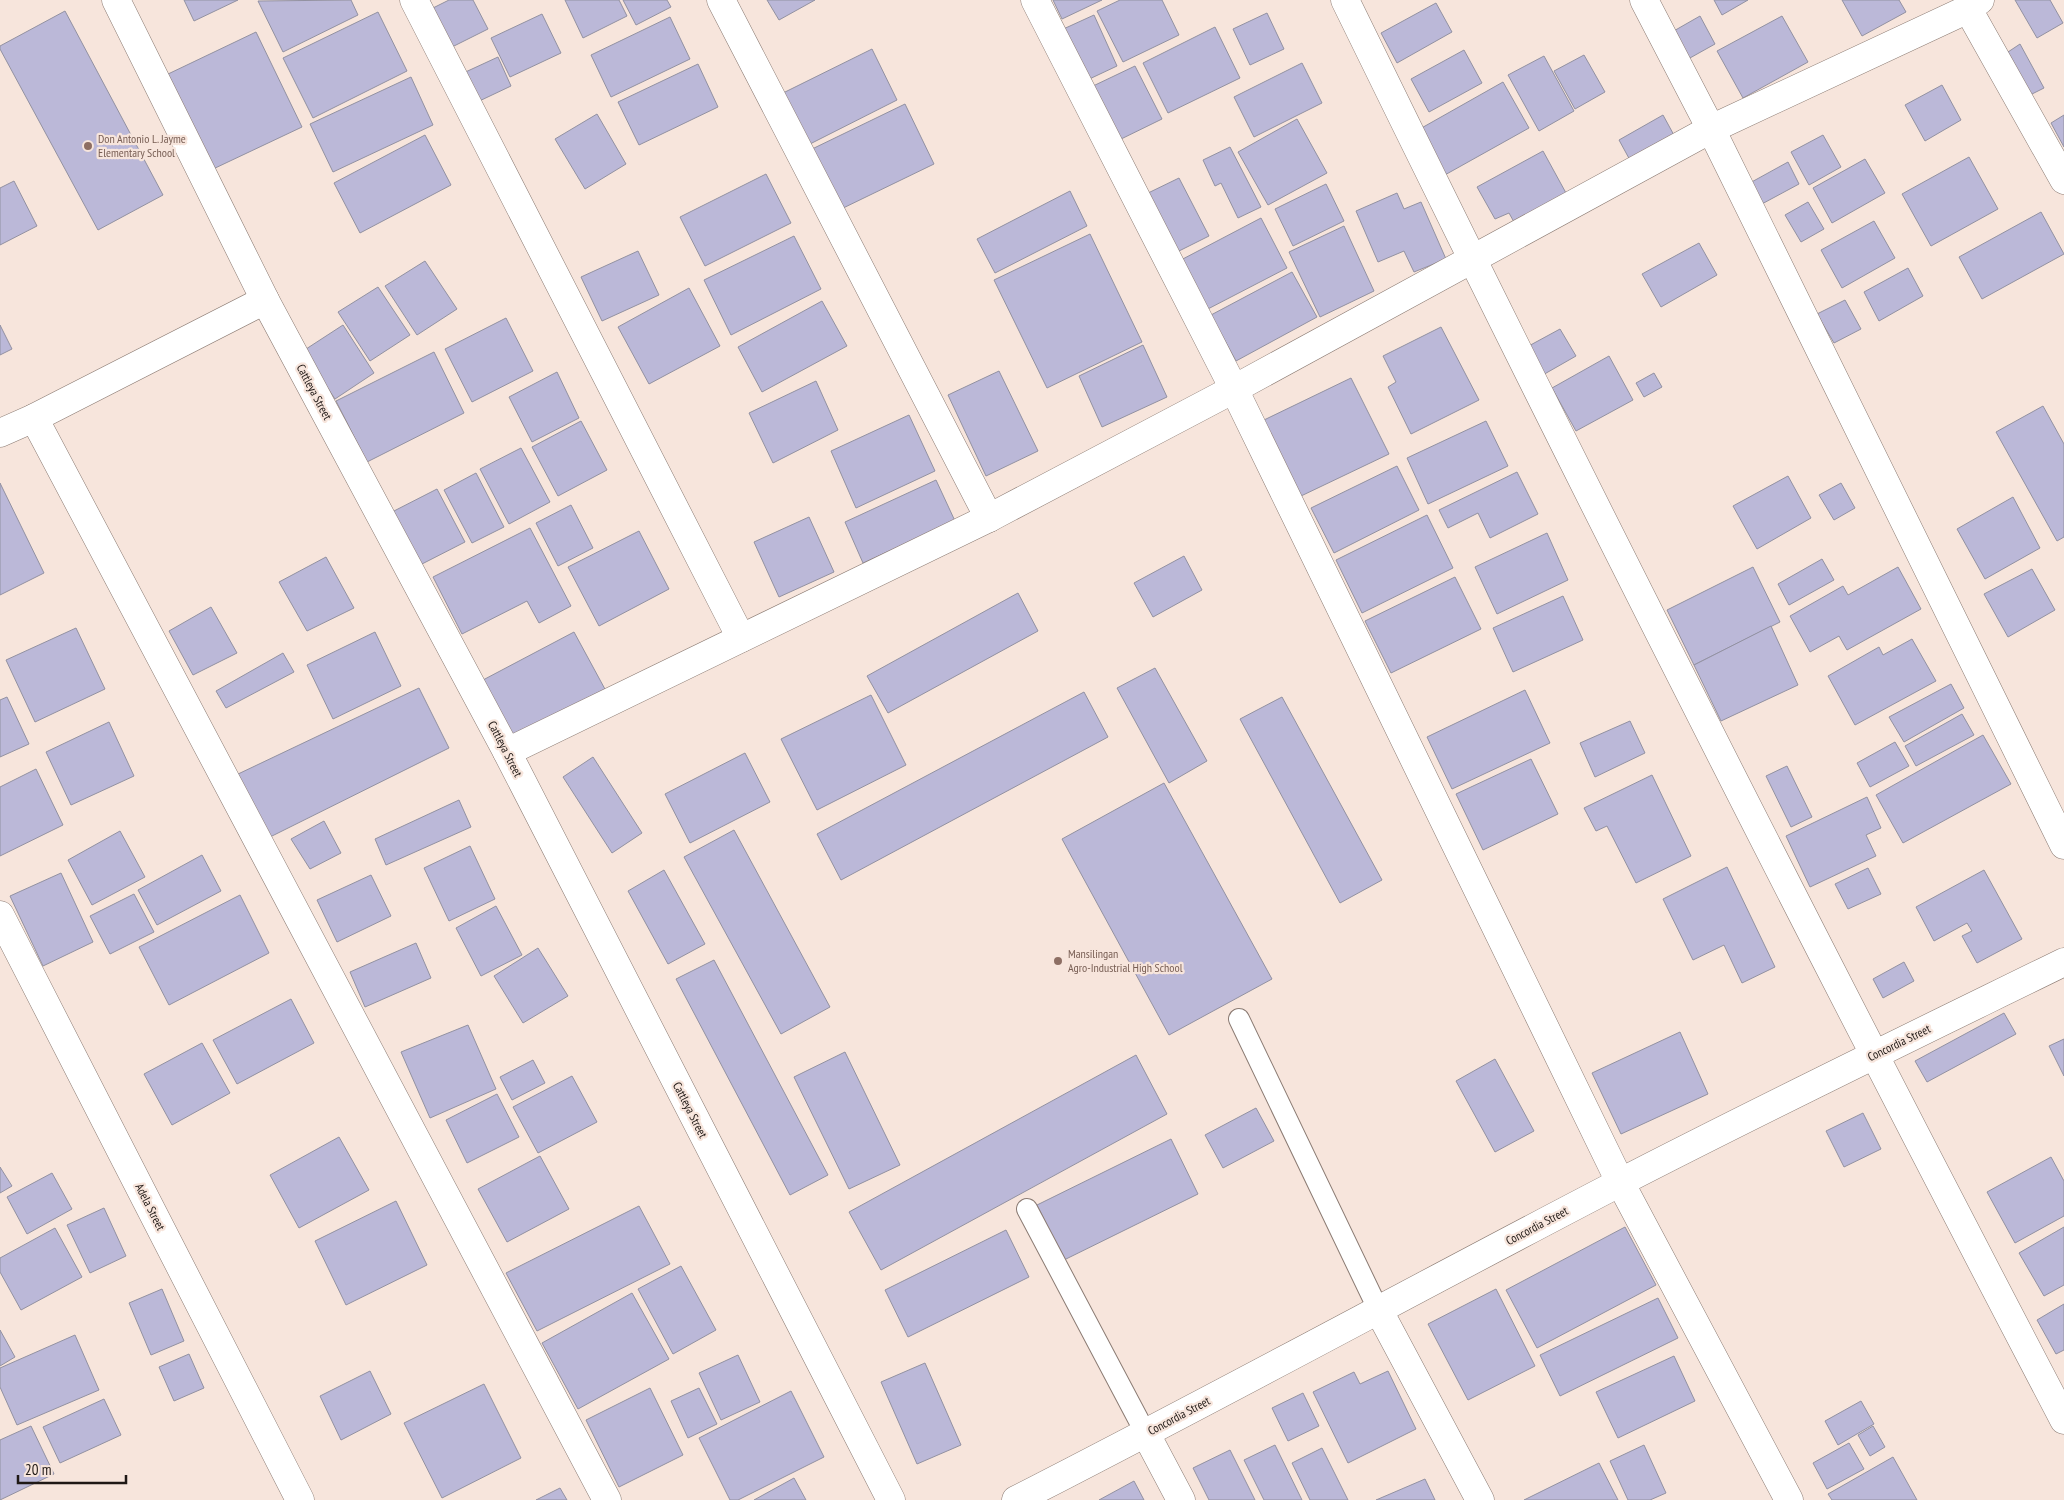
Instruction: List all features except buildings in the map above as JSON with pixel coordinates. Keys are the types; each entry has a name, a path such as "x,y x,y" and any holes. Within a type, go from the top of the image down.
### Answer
{"street":[{"name":"Cattleya Street","path":"116,0 265,300 507,752 891,1500"},
{"path":"414,0 741,638"},
{"path":"722,0 989,518"},
{"path":"1035,0 1234,389 1620,1182 1789,1500"},
{"path":"1345,0 1472,260 1874,1055 2064,1420"},
{"path":"1644,0 1711,129 2064,845"},
{"path":"507,752 989,518 1234,389 1711,129 1974,4 2064,180"},
{"path":"0,433 34,418 265,300"},
{"path":"34,418 606,1500"},
{"name":"Adela Street","path":"0,915 300,1500"},
{"name":"Concordia Street","path":"1016,1500 1146,1434 1620,1182 2064,962"},
{"path":"1378,1309 1480,1500"},
{"path":"1146,1434 1181,1500"}],"lane":[{"path":"1240,1019 1378,1309"},
{"path":"1027,1209 1146,1434"}],"place":[{"name":"Don Antonio L. Jayme Elementary School","path":"88,146"},
{"name":"Mansilingan Agro-Industrial High School","path":"1058,961"}]}
